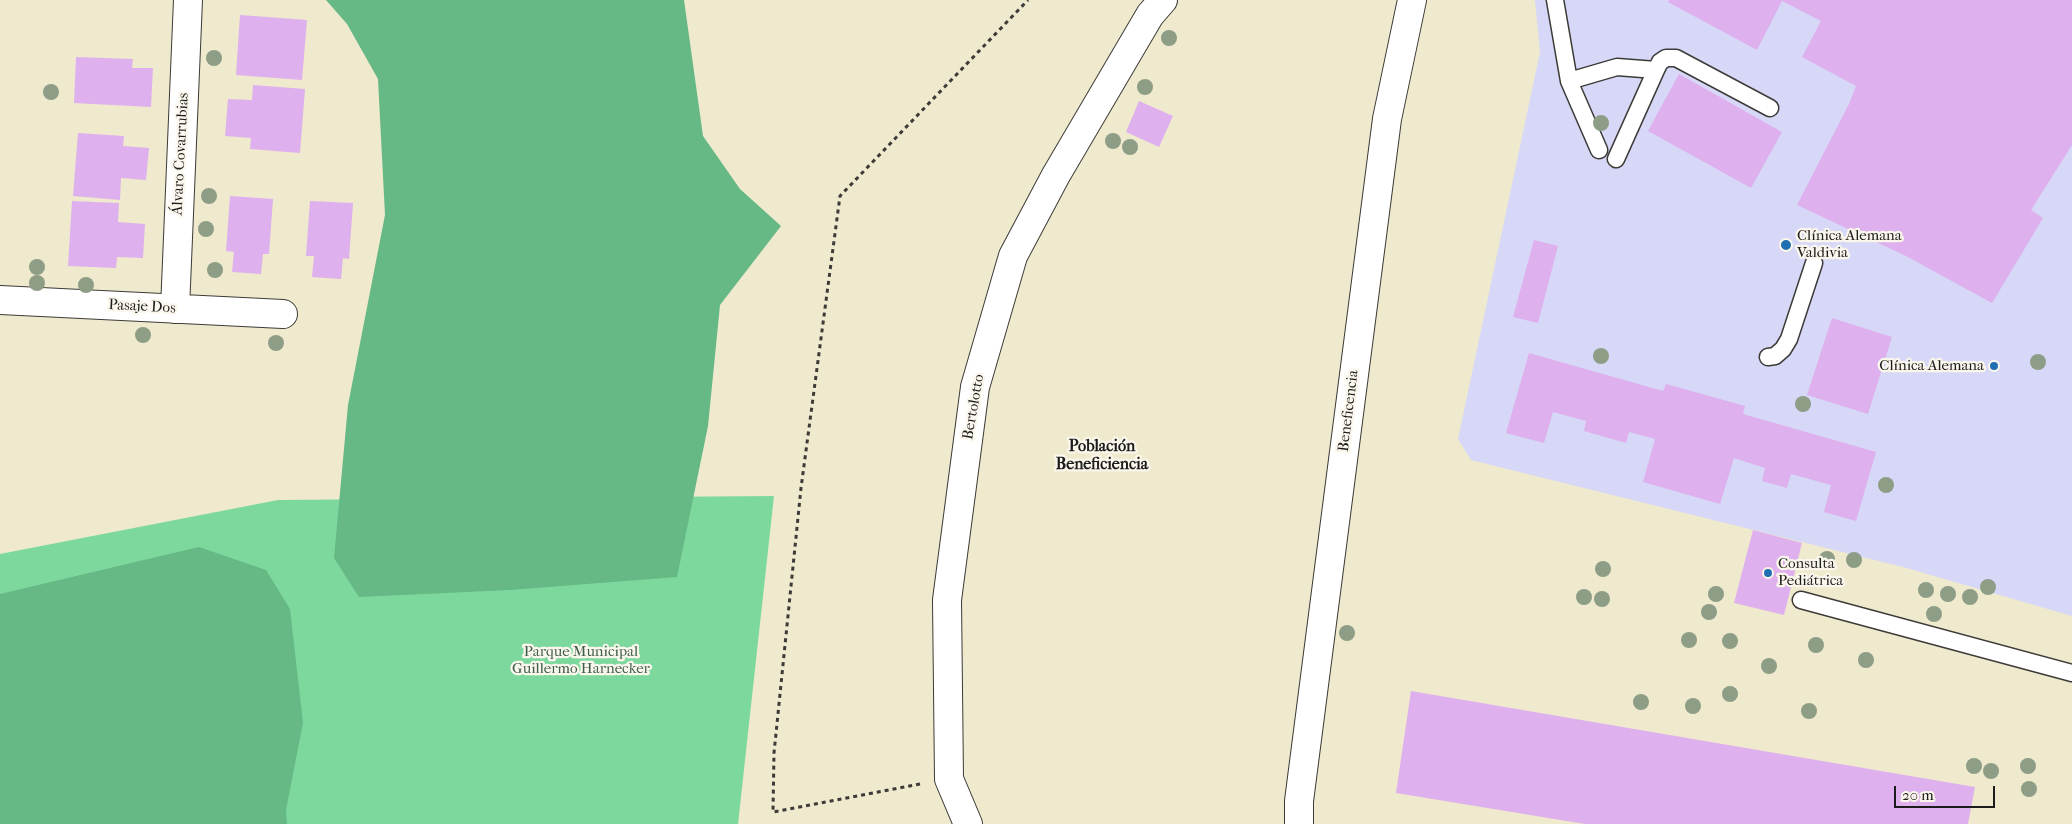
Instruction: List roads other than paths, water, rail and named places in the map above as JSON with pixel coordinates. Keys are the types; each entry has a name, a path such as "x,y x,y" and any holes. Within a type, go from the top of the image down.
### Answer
{"street":[{"name":"Álvaro Covarrubias","path":"175,308 188,0"},
{"name":"Bertolotto","path":"968,824 949,779 947,600 975,387 1013,256 1056,175 1150,15 1163,0"},
{"name":"Beneficencia","path":"1299,824 1299,801 1387,119 1412,0"},
{"name":"Pasaje Dos","path":"0,300 283,314"}],"lane":[{"path":"1556,0 1569,81 1599,150"},
{"path":"1616,158 1660,62 1666,58 1676,58 1770,108"},
{"path":"1569,81 1617,67 1656,70"},
{"path":"1768,357 1776,356 1789,339 1814,263"},
{"path":"1801,600 2072,672"}],"place":[{"name":"Clínica Alemana Valdivia","path":"1786,245"},
{"name":"Clínica Alemana","path":"1994,366"},
{"name":"Consulta Pediátrica","path":"1768,573"}],"district":[{"name":"Población Beneficiencia","path":"1102,456"}],"park label":[{"name":"Parque Municipal Guillermo Harnecker","path":"581,660"}]}
